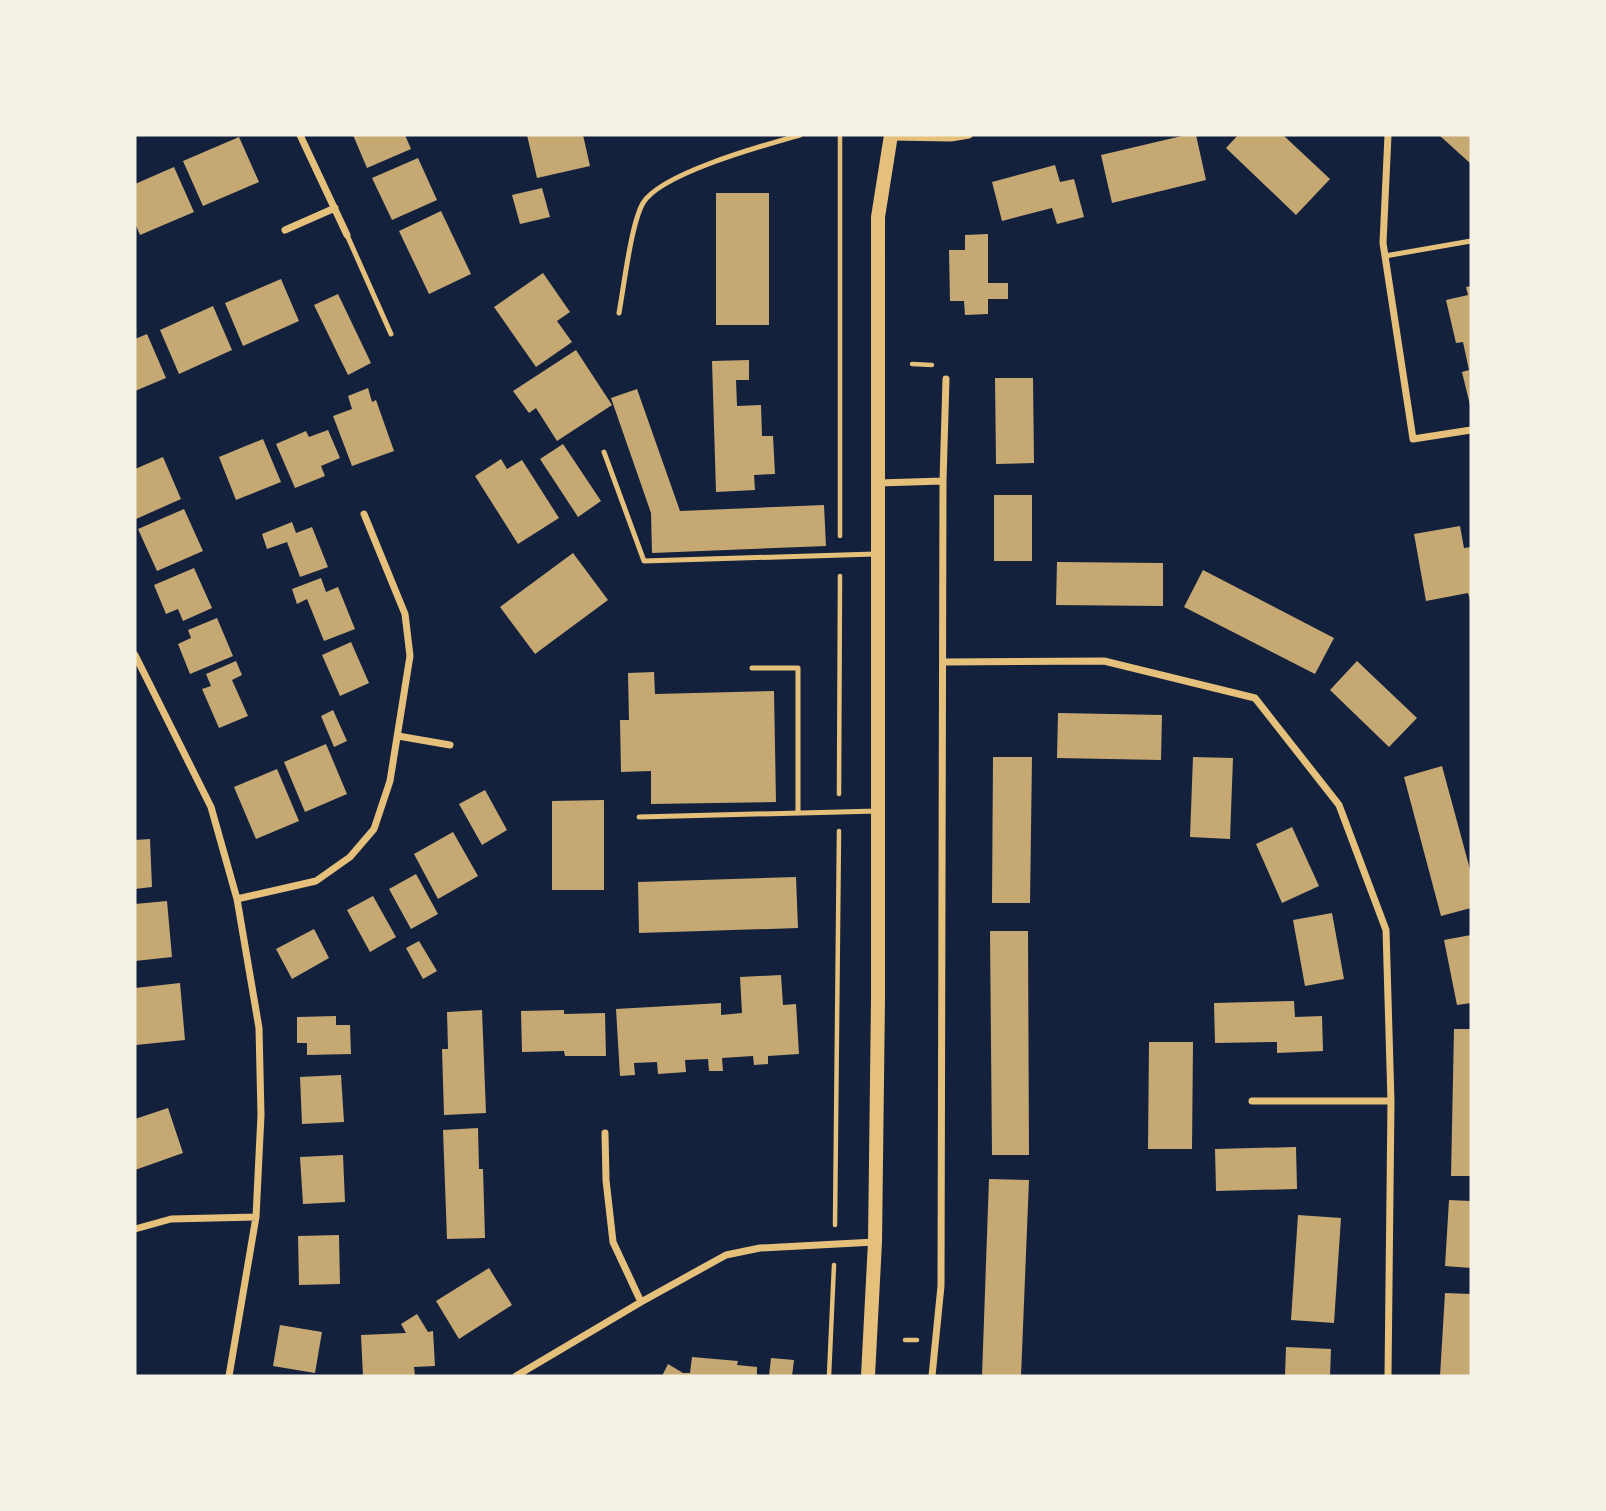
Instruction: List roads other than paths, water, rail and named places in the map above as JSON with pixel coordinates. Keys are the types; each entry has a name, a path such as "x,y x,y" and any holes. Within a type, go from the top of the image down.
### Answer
{"main road":[{"path":"867,1376 875,1242 878,218 890,136"}],"street":[{"path":"300,135 347,235"},
{"path":"890,136 951,138 969,135"},
{"path":"1388,135 1383,243 1413,439 1471,430"},
{"path":"285,230 335,208"},
{"path":"932,1376 941,1286 943,481 946,379"},
{"path":"879,483 943,481"},
{"path":"237,899 316,881 350,858 374,830 390,781 410,656 405,614 364,514"},
{"path":"135,654 211,807 237,899 259,1028 261,1115 256,1217 229,1376"},
{"path":"944,662 1104,661 1255,698 1339,805 1386,930 1391,1101 1388,1376"},
{"path":"398,736 450,745"},
{"path":"1252,1101 1391,1101"},
{"path":"605,1133 606,1180 613,1242 640,1302"},
{"path":"135,1229 171,1219 256,1217"},
{"path":"516,1376 640,1302 726,1255 760,1248 875,1242"}],"lane":[{"path":"618,313 635,225 643,203 657,187 729,156 800,135"},
{"path":"347,235 391,334"},
{"path":"1385,256 1471,241"},
{"path":"604,452 644,561 878,554"},
{"path":"752,668 798,668 798,813"},
{"path":"639,817 878,811"}]}
